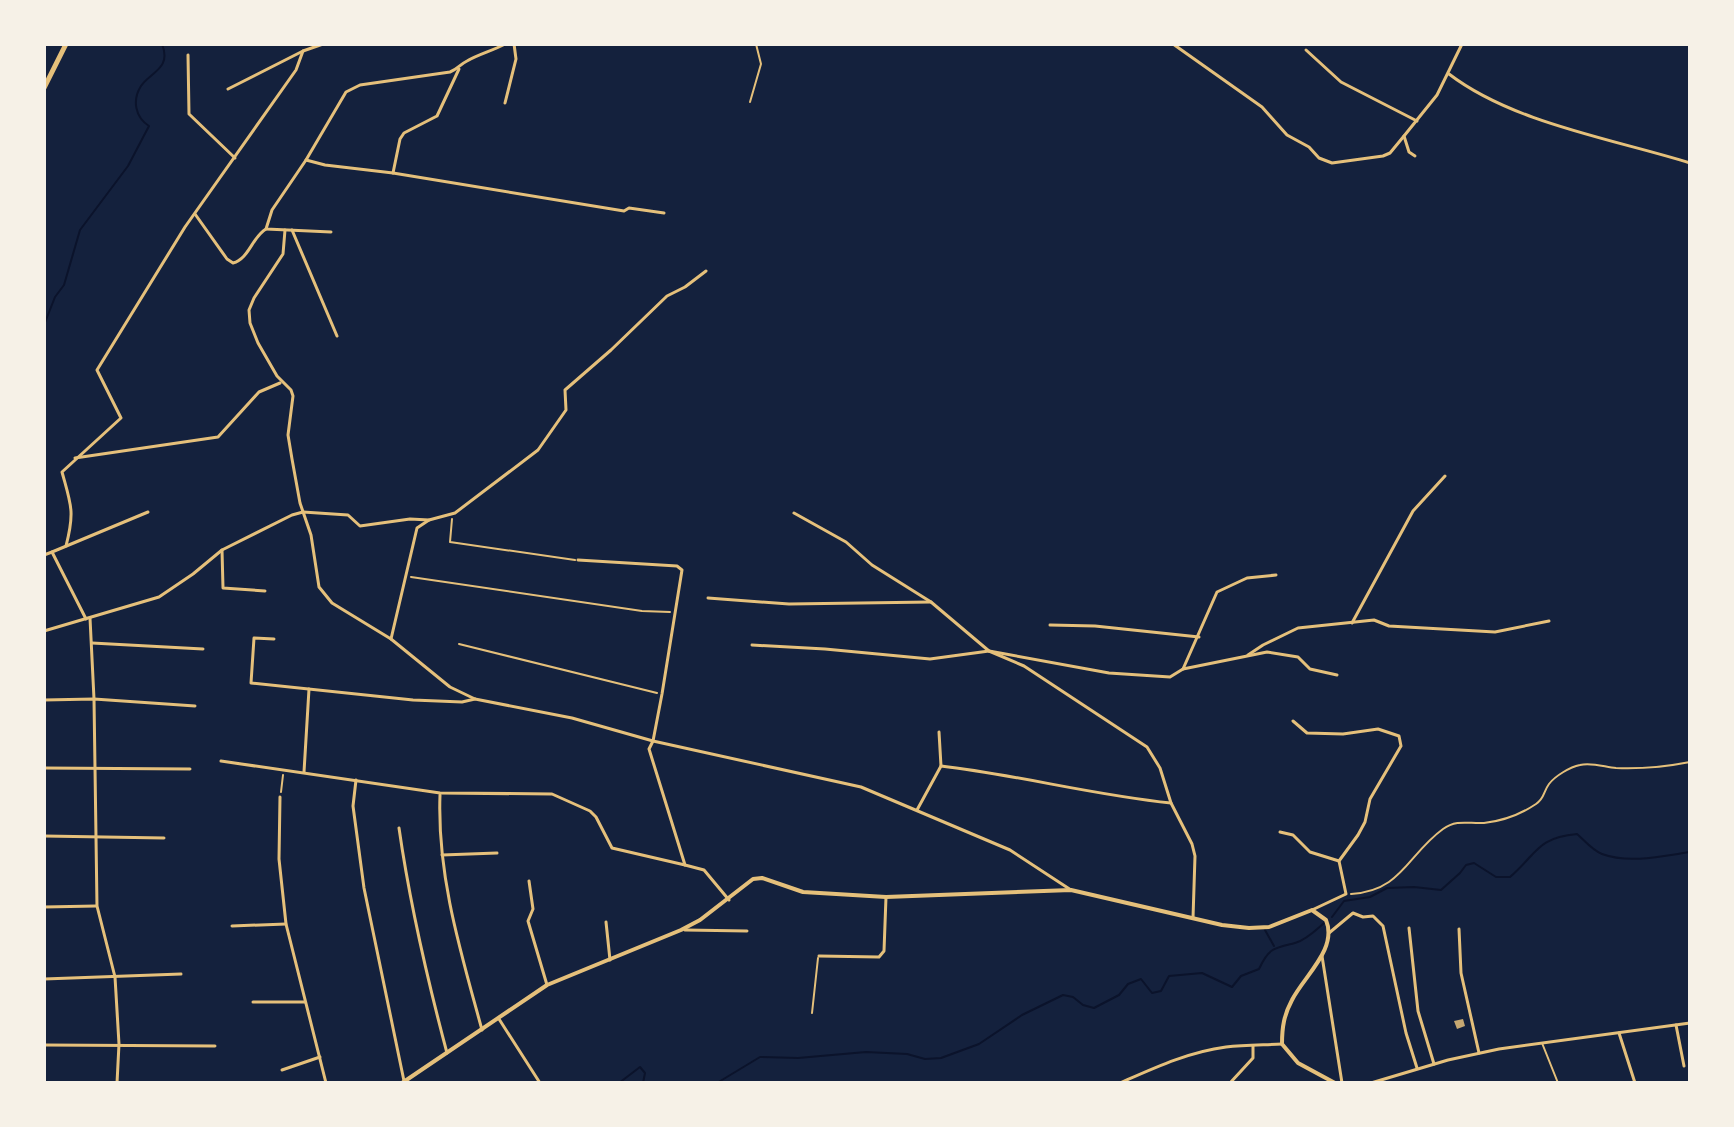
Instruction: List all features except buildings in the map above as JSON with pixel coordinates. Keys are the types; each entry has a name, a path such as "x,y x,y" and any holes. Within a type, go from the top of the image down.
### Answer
{"main road":[{"path":"44,88 66,44"}],"street":[{"path":"228,89 323,44"},
{"path":"393,173 400,139 415,126 437,116 459,69 466,61 505,44"},
{"path":"505,103 516,59 514,44"},
{"path":"1173,44 1262,107 1287,135 1309,147 1319,158 1332,163 1390,153 1437,95 1462,44"},
{"path":"1306,50 1341,82 1417,121"},
{"path":"66,546 72,525 71,497 62,474 75,458 121,418 97,370 195,214 296,70 303,51"},
{"path":"188,55 189,114 235,158"},
{"path":"266,229 272,210 306,160 335,108 352,88 459,69"},
{"path":"1449,74 1500,104 1602,139 1690,163"},
{"path":"1404,136 1409,152 1415,156"},
{"path":"306,160 624,211 629,208 664,213"},
{"path":"195,214 233,263 240,261 260,232 266,229 331,232"},
{"path":"285,230 283,254 254,298 249,310 250,323 258,343 293,396 288,435 303,512 311,535 319,587 332,603 391,639 435,677 475,699 572,718 653,741 861,787 1010,850 1071,890"},
{"path":"292,230 337,336"},
{"path":"44,631 159,597 222,550 292,515 303,512 348,515 360,526 410,519 429,520 452,514 538,450 566,410 565,390 667,296 706,271"},
{"path":"75,458 218,437 259,392 282,382"},
{"path":"1352,623 1413,511 1445,476"},
{"path":"44,555 148,512"},
{"path":"794,513 846,542 872,565 931,602 989,651 1024,666 1147,747 1160,768 1171,803 1192,844 1195,856 1193,918"},
{"path":"391,639 417,528 429,520"},
{"path":"222,550 223,588 265,591"},
{"path":"52,552 88,619 92,643 97,906 115,977 119,1044 117,1083"},
{"path":"578,560 677,566 682,570 650,757 685,865"},
{"path":"1183,669 1217,592 1247,578 1276,575"},
{"path":"708,598 789,604 931,602"},
{"path":"1248,655 1298,628 1374,620 1389,626 1495,632 1549,621"},
{"path":"1050,625 1095,626 1199,637"},
{"path":"274,639 254,638 250,682 413,700 462,702 475,699"},
{"path":"92,643 203,649"},
{"path":"752,645 930,659 989,651 1109,673 1153,677 1170,677 1183,669 1267,652 1298,657 1310,669 1337,675"},
{"path":"304,772 309,689"},
{"path":"44,700 94,699 195,706"},
{"path":"356,780 353,806 364,888 403,1082 547,985 681,930 729,900 744,885 762,878 803,892 886,897 1071,890 1222,925 1269,927 1312,910 1346,894 1339,861 1358,835 1365,822 1370,799 1401,746 1399,736 1378,729 1343,734 1307,733 1293,721"},
{"path":"917,810 941,766 939,732"},
{"path":"221,761 440,793 552,794 590,811 612,848 704,870 729,900"},
{"path":"941,766 994,772 1114,797 1171,803"},
{"path":"44,768 190,769"},
{"path":"440,793 439,821 448,898 482,1030"},
{"path":"280,797 279,859 286,924 326,1083"},
{"path":"399,828 409,898 447,1053"},
{"path":"1280,832 1293,835 1310,852 1339,861"},
{"path":"44,836 164,838"},
{"path":"442,855 497,853"},
{"path":"529,881 533,909 528,921 547,985"},
{"path":"819,956 879,957 884,951 886,897"},
{"path":"44,907 97,906"},
{"path":"1312,910 1326,920 1329,933 1322,955 1287,1010 1282,1024 1282,1044 1298,1063 1335,1083"},
{"path":"1329,933 1353,913 1363,917 1373,916 1383,926 1417,1069"},
{"path":"606,922 610,960"},
{"path":"232,926 286,924"},
{"path":"1409,928 1418,1011 1434,1064"},
{"path":"1459,929 1461,973 1479,1053"},
{"path":"681,930 747,931"},
{"path":"1322,955 1342,1083"},
{"path":"44,979 181,974"},
{"path":"253,1002 305,1002"},
{"path":"499,1018 540,1083"},
{"path":"1371,1083 1479,1053 1690,1023"},
{"path":"1676,1025 1684,1066"},
{"path":"1619,1032 1635,1083"},
{"path":"1120,1083 1182,1057 1225,1047 1282,1044"},
{"path":"44,1045 215,1046"},
{"path":"1230,1083 1253,1058 1253,1046"},
{"path":"282,1070 320,1057"}],"lane":[{"path":"812,1013 819,956"},
{"path":"1541,1042 1558,1083"},
{"path":"1684,1066 1690,1065"}],"path":[{"path":"750,102 761,64 756,44"},
{"path":"452,514 450,542 578,560"},
{"path":"406,576 642,611 676,612"},
{"path":"459,644 662,694"},
{"path":"1346,894 1368,893 1396,880 1417,852 1445,827 1463,821 1498,821 1536,805 1544,798 1547,785 1580,765 1653,768 1690,762"},
{"path":"280,797 284,769"}],"waterway":[{"path":"44,325 55,297 64,285 80,230 128,166 149,126 138,113 136,97 145,81 162,65 162,44"},
{"path":"1332,917 1344,901 1370,897 1387,888 1441,890 1466,865 1474,863 1496,877 1510,877 1545,843 1563,836 1577,834 1599,853 1612,857 1646,858 1690,852"},
{"path":"717,1083 760,1057 798,1058 866,1052 941,1058 979,1044 1022,1015 1063,995 1094,1008 1119,995 1128,984 1141,979 1152,993 1161,991 1169,976 1202,973 1232,987 1241,976 1259,969 1273,950 1303,940 1324,923"},
{"path":"1265,930 1274,946"},
{"path":"619,1083 640,1067 645,1073 643,1083"}]}
